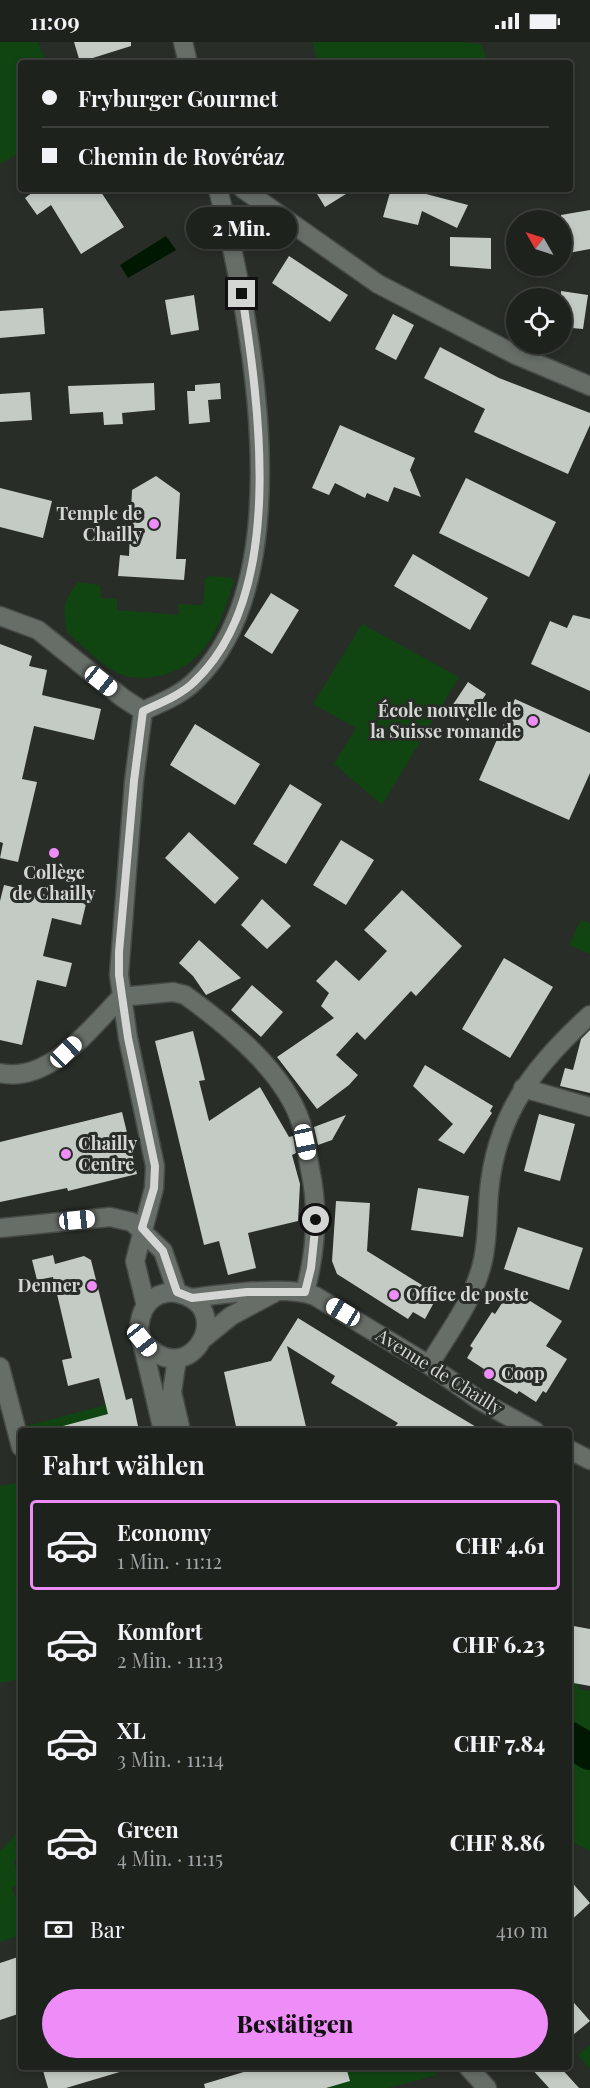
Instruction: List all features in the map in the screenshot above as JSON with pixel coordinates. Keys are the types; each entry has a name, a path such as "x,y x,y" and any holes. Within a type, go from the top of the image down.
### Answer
{"street":[{"path":"183,42 187,60"},
{"path":"143,711 194,683 211,663 242,607 252,559 258,507 260,455 251,357 242,294 220,192"},
{"path":"247,192 378,284 516,355 590,386"},
{"path":"0,616 38,630 143,711"},
{"path":"143,711 134,781 119,952 121,997 155,1166 154,1188 135,1261 146,1305 140,1323 142,1340 162,1428"},
{"path":"0,1073 25,1073 44,1066 66,1052 121,997 173,992 185,995 249,1048 273,1074 301,1122 317,1214 311,1268 305,1292"},
{"path":"429,1365 472,1291 483,1261 489,1191 498,1138 510,1109 523,1088 559,1043 590,1015"},
{"path":"523,1088 590,1107"},
{"path":"0,1228 110,1217 132,1222 142,1228 163,1251 185,1295 204,1313 206,1326 204,1338 190,1354 177,1359 165,1359 152,1352 142,1340"},
{"name":"Avenue de Chailly","path":"185,1295 305,1292 327,1302 429,1365 479,1400 530,1428"},
{"path":"146,1305 166,1293 185,1295"},
{"name":"Avenue de Chailly","path":"204,1338 231,1316 276,1293"},
{"path":"177,1359 172,1392 180,1428"},
{"path":"0,1367 18,1436"},
{"path":"572,1451 590,1460"},
{"path":"471,2070 487,2088"}],"green space":[{"path":"0,42 38,42 46,60 18,60 18,154 0,164"},
{"path":"313,42 462,42 481,44 487,60 316,60"},
{"path":"210,576 232,578 234,581 224,613 210,641 200,653 175,671 147,678 124,676 102,663 67,633 66,601 78,582 100,585 101,598 117,599 117,610 179,615 178,604 203,605 205,579"},
{"path":"362,624 459,677 382,805 334,764 356,728 313,704"},
{"path":"581,920 590,924 590,954 569,945"},
{"path":"124,1400 131,1428 23,1428"},
{"path":"18,1483 18,1680 0,1683 0,1486"},
{"path":"572,1683 579,1684 578,1689 590,1691 590,1851 572,1842"},
{"path":"18,1832 18,1858 14,1861 18,1874 18,1885 12,1888 18,1903 18,1936 0,1942 0,1851"},
{"path":"590,2045 590,2069 578,2055"},
{"path":"295,2070 433,2070 437,2075 388,2088 300,2088"}],"shaded area":[{"path":"166,236 176,250 128,278 120,265"}],"building":[{"path":"74,42 131,42 131,46 86,60 79,60"},
{"path":"33,192 101,192 124,227 81,254 51,205 37,215 25,198"},
{"path":"316,192 349,192 325,207"},
{"path":"390,192 418,192 468,205 457,228 422,211 418,225 383,217"},
{"path":"590,210 590,249 572,252 572,213"},
{"path":"450,237 491,238 491,269 450,266"},
{"path":"289,256 348,295 330,322 272,283"},
{"path":"572,293 588,295 583,329 572,328"},
{"path":"194,295 199,330 171,335 165,300"},
{"path":"43,308 45,334 0,338 0,311"},
{"path":"393,314 414,325 396,360 375,349"},
{"path":"440,347 499,378 590,413 590,425 568,474 474,432 485,409 424,378"},
{"path":"154,383 155,410 122,413 123,424 104,425 103,412 70,414 68,386"},
{"path":"220,383 221,399 208,400 210,422 189,424 187,391 195,391 195,385"},
{"path":"30,392 32,420 0,422 0,394"},
{"path":"340,425 415,458 410,470 421,497 394,487 388,502 367,493 365,498 335,483 329,495 312,488"},
{"name":"Temple de Chailly","path":"156,476 180,493 176,559 186,559 184,580 118,576 120,555 129,556 132,490"},
{"path":"466,478 556,522 529,577 439,533"},
{"path":"0,488 52,501 43,538 0,527"},
{"path":"413,554 488,598 470,630 394,586"},
{"path":"271,593 299,610 272,654 244,636"},
{"path":"573,615 590,619 590,691 531,664 550,621 567,628"},
{"path":"0,644 32,656 29,666 47,670 42,695 101,709 94,740 34,726 22,779 37,782 18,862 0,858 3,843 0,842"},
{"path":"468,682 486,694 468,721 450,709"},
{"path":"515,699 590,733 590,773 569,820 479,780"},
{"path":"195,724 260,764 235,805 170,765"},
{"path":"290,784 322,804 286,864 253,844"},
{"path":"189,832 239,878 215,904 165,858"},
{"path":"341,840 374,860 346,905 313,885"},
{"path":"4,885 86,904 81,925 52,918 43,956 72,963 66,987 37,980 22,1045 0,1040 0,901"},
{"path":"402,890 462,946 416,996 411,991 365,1040 357,1032 336,1055 358,1075 349,1085 317,1109 277,1057 334,1018 321,1006 329,993 316,981 336,960 359,981 387,951 364,930"},
{"path":"262,899 291,926 267,949 241,925"},
{"path":"199,940 241,978 206,995 193,976 179,963"},
{"path":"504,958 553,987 510,1058 462,1029"},
{"path":"252,985 283,1012 261,1037 231,1010"},
{"path":"590,1030 590,1093 560,1086 565,1068 573,1070 581,1039"},
{"path":"193,1031 205,1080 199,1081 209,1121 260,1087 289,1137 293,1136 296,1153 292,1155 300,1184 298,1221 248,1233 256,1268 228,1275 219,1241 204,1245 155,1041"},
{"path":"425,1065 493,1106 490,1111 492,1113 464,1154 438,1140 453,1124 413,1086"},
{"name":"Chailly Centre","path":"122,1112 137,1174 68,1191 67,1188 0,1202 0,1142"},
{"path":"539,1114 575,1124 560,1181 524,1171"},
{"path":"346,1115 332,1140 318,1145 314,1127"},
{"path":"418,1188 469,1196 463,1237 411,1230"},
{"path":"336,1201 370,1203 367,1251 438,1295 425,1319 413,1312 408,1319 337,1274 332,1261"},
{"path":"518,1227 583,1248 569,1290 504,1269"},
{"path":"53,1255 55,1264 84,1256 91,1260 126,1400 132,1398 138,1426 63,1428 63,1426 108,1414 99,1378 68,1386 62,1360 72,1358 53,1277 37,1280 32,1260"},
{"path":"511,1289 562,1321 546,1346 567,1359 546,1393 543,1391 536,1402 519,1391 517,1394 482,1373 484,1369 467,1358 473,1348 470,1346 492,1312 495,1314"},
{"path":"298,1318 478,1428 394,1428 398,1423 331,1383 335,1376 287,1346 306,1428 236,1428 224,1372 271,1361"},
{"path":"572,1626 590,1629 590,1686 572,1683"},
{"path":"572,1883 590,1903 572,1919"},
{"path":"18,1957 18,2014 0,2020 0,1963"},
{"path":"572,2001 590,2021 572,2036"},
{"path":"43,2070 123,2071 66,2088 48,2088"},
{"path":"250,2070 347,2070 350,2081 326,2088 205,2088 204,2084"},
{"path":"533,2070 563,2070 579,2088 549,2088"}],"waterway":[{"path":"572,1741 590,1752"}],"place":[{"name":"Temple de Chailly","path":"154,524"},
{"name":"École nouvelle de la Suisse romande","path":"533,721"},
{"name":"Collège de Chailly","path":"54,853"},
{"name":"Chailly Centre","path":"66,1154"},
{"name":"Denner","path":"92,1286"},
{"name":"Office de poste","path":"394,1295"},
{"name":"Coop","path":"489,1374"}],"route":[{"path":"242,294 251,357 260,455 258,507 249,579 242,607 211,663 194,683 143,711 134,781 119,975 128,1038 155,1166 154,1188 142,1228 163,1251 177,1292 192,1298 247,1292 305,1292 311,1268 316,1220"}]}
